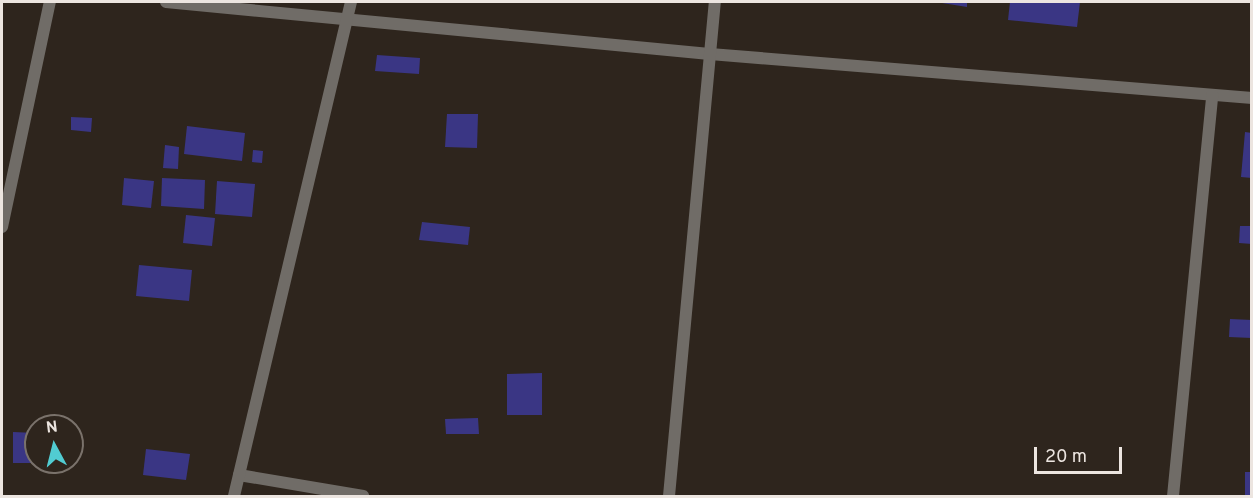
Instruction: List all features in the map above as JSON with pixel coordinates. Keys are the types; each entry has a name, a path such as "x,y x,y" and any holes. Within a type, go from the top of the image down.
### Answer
{"street":[{"path":"2,227 50,2"},
{"path":"166,2 710,54 1251,98"},
{"path":"234,496 351,2"},
{"path":"669,496 716,2"},
{"path":"1173,496 1212,95"},
{"path":"239,475 363,496"}],"building":[{"path":"936,2 967,2 967,7"},
{"path":"1010,2 1080,2 1077,27 1008,20"},
{"path":"377,55 420,58 419,74 375,71"},
{"path":"447,114 478,114 477,148 445,147"},
{"path":"71,117 92,118 91,132 71,130"},
{"path":"187,126 245,133 242,161 184,154"},
{"path":"1245,132 1252,133 1252,178 1241,177"},
{"path":"165,145 179,147 178,169 163,168"},
{"path":"253,150 263,151 262,163 252,162"},
{"path":"124,178 154,181 151,208 122,205"},
{"path":"162,178 205,180 204,209 161,206"},
{"path":"217,181 255,184 252,217 215,214"},
{"path":"186,215 215,218 212,246 183,243"},
{"path":"422,222 470,227 468,245 419,240"},
{"path":"1240,226 1252,226 1252,244 1239,243"},
{"path":"139,265 192,270 189,301 136,296"},
{"path":"1230,319 1252,320 1252,338 1229,337"},
{"path":"542,373 542,415 507,415 507,374"},
{"path":"478,418 479,434 446,434 445,419"},
{"path":"13,432 24,432 24,463 13,463"},
{"path":"146,449 190,454 186,480 143,475"},
{"path":"1245,472 1252,472 1252,496 1245,496"}]}
